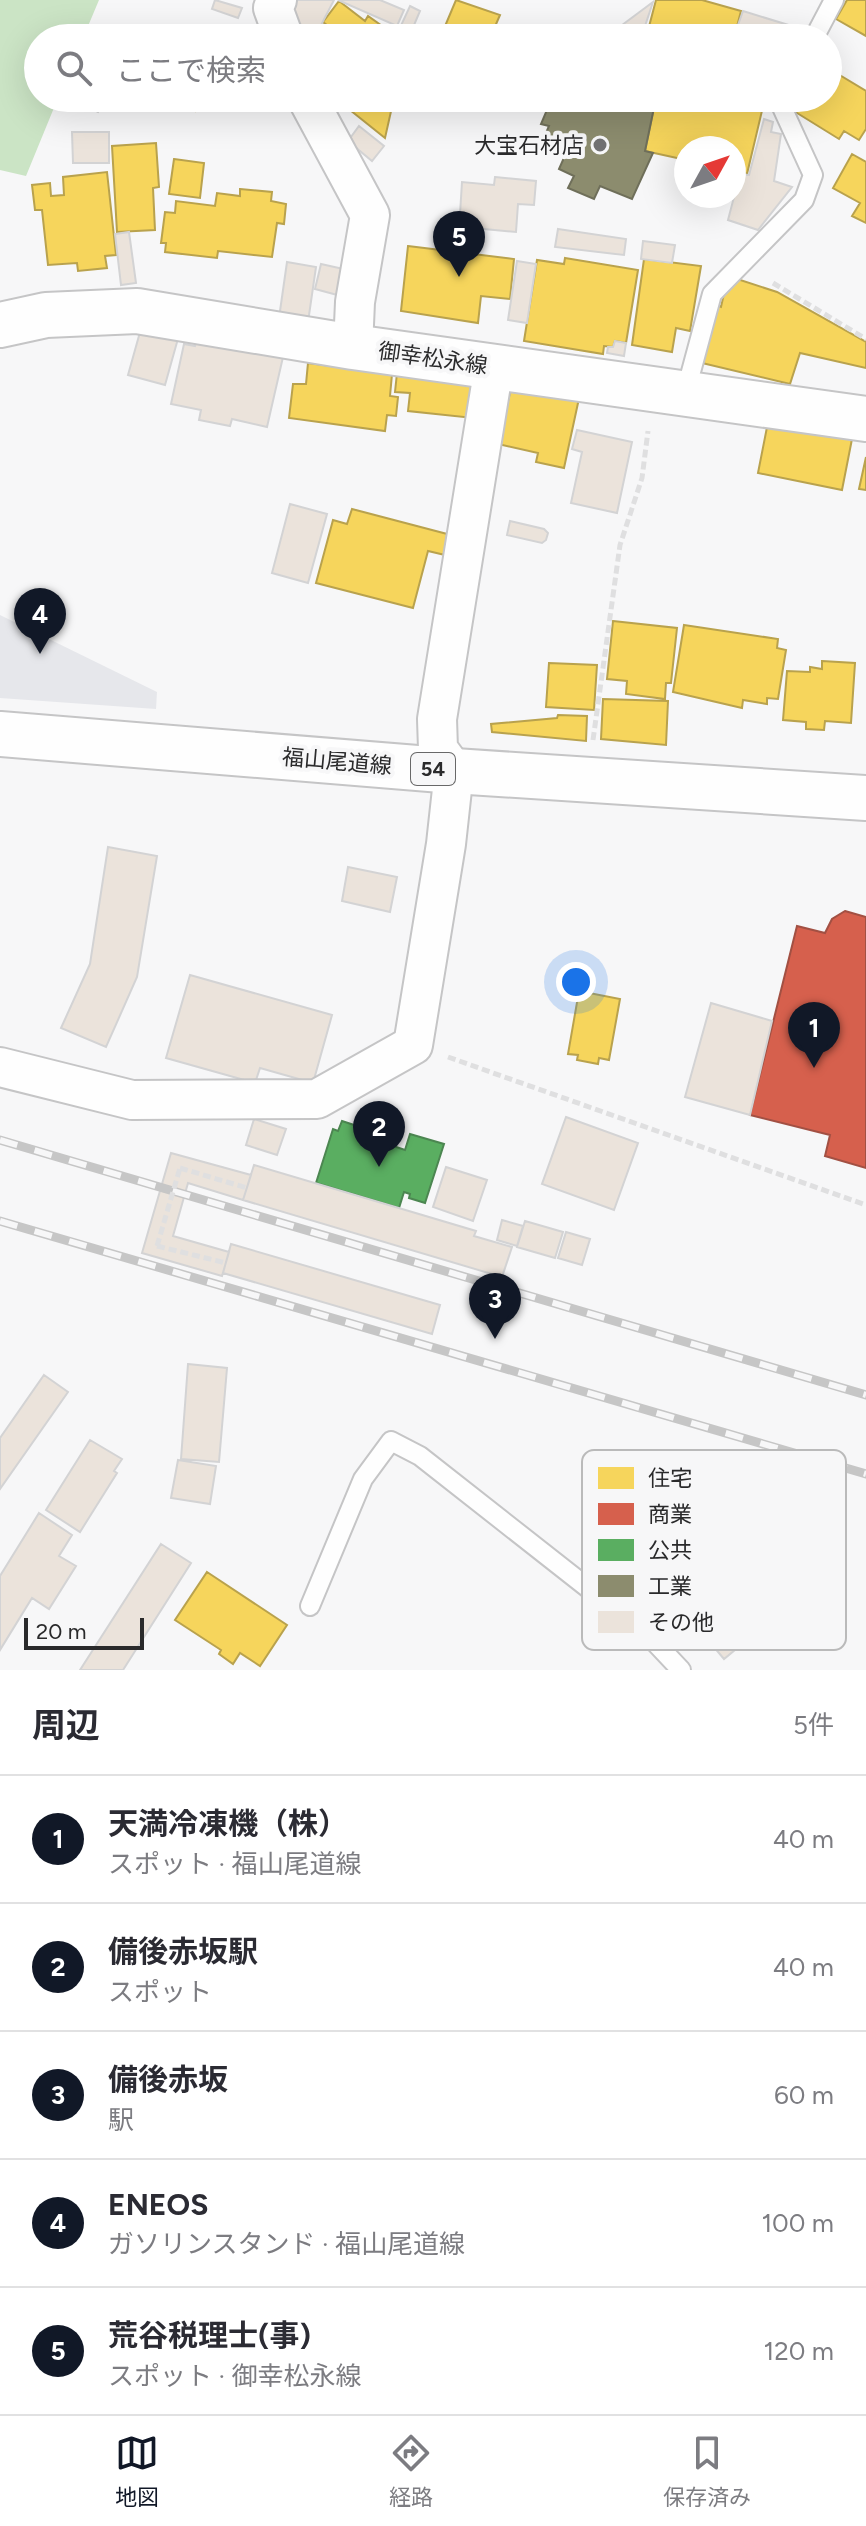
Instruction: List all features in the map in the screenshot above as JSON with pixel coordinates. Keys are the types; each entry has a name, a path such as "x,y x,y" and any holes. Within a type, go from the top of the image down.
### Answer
{"main road":[{"name":"御幸松永線","path":"0,325 46,315 137,311 353,347 866,419"},
{"name":"福山尾道線","path":"0,734 454,771 866,798"}],"street":[{"path":"277,0 273,8 279,24"},
{"path":"315,112 370,215 355,302 353,347"},
{"path":"0,1067 132,1100 317,1099 413,1045 446,844 454,771 438,749 437,719 494,366"}],"lane":[{"path":"821,24 834,0"},
{"path":"669,392 712,294 804,200 813,175 784,112"},
{"path":"310,1606 363,1479 391,1441 420,1456 582,1583"},
{"path":"662,1650 681,1670"}],"path":[{"path":"773,283 866,339"},
{"path":"587,778 620,545 669,392"},
{"path":"413,1045 653,1126 866,1205"},
{"path":"226,1263 157,1246 180,1168 247,1188"}],"shaded area":[{"path":"0,615 157,692 156,709 0,698"}],"green space":[{"path":"0,0 99,0 89,24 24,24 24,112 52,112 26,176 0,170"}],"building: 住宅":[{"path":"456,0 500,15 496,24 446,24"},
{"path":"656,0 702,0 741,11 738,24 650,24"},
{"path":"847,0 866,0 866,36 836,19"},
{"path":"339,1 365,21 368,16 379,24 326,24 323,22"},
{"path":"842,76 866,91 866,129 859,140 844,131 839,139 795,112 842,112"},
{"path":"352,112 391,112 385,138"},
{"path":"653,112 762,112 747,174 746,136 674,136 674,157 645,151"},
{"path":"156,143 159,187 153,188 155,230 117,232 112,146"},
{"path":"852,154 866,162 866,223 852,216 860,203 833,188"},
{"path":"174,159 204,163 200,198 169,194"},
{"path":"107,172 116,255 105,256 107,268 78,271 77,263 48,265 42,210 35,210 32,185 50,183 51,196 64,195 63,177"},
{"path":"240,189 272,192 271,201 286,204 284,224 277,223 272,257 218,251 217,258 165,252 166,243 161,243 165,212 175,213 176,201 215,206 217,193 240,196"},
{"path":"408,246 514,259 510,299 481,296 478,323 401,311"},
{"path":"565,258 638,270 626,343 615,341 613,347 604,346 603,354 524,341 537,260 564,264"},
{"path":"644,259 701,266 690,331 676,328 672,352 632,345"},
{"path":"728,276 777,292 866,342 866,368 800,353 790,384 702,363 716,305 721,307"},
{"path":"308,363 392,374 390,396 398,397 396,416 387,415 385,431 289,418 293,384 306,384"},
{"path":"397,373 477,378 473,418 408,411 410,393 395,392"},
{"path":"513,380 581,389 564,468 536,462 538,453 498,444"},
{"path":"768,422 852,439 842,490 758,473"},
{"path":"866,457 866,490 859,489"},
{"path":"352,509 451,535 445,555 428,551 413,608 316,583 333,520 347,524"},
{"path":"613,621 677,628 671,683 666,683 665,699 626,694 627,681 607,679"},
{"path":"684,625 778,639 777,648 786,650 778,699 767,698 767,704 743,700 742,708 673,692"},
{"path":"822,661 855,663 851,723 825,721 824,730 806,729 806,722 783,720 787,671 810,672 810,667 822,669"},
{"path":"549,663 597,665 594,710 546,707"},
{"path":"603,699 668,701 666,745 601,739"},
{"path":"558,715 587,716 586,741 492,732 491,724 557,718"},
{"path":"579,991 620,999 609,1060 599,1058 598,1064 577,1060 578,1055 568,1054"},
{"path":"207,1572 287,1625 260,1666 240,1653 233,1664 219,1654 221,1650 175,1620"}],"building: 商業":[{"path":"845,911 866,917 866,1168 825,1156 830,1135 750,1115 797,926 825,933 832,919"}],"building: 公共":[{"path":"342,1121 366,1129 364,1136 405,1150 410,1134 444,1144 425,1203 409,1198 410,1194 404,1192 399,1208 316,1183 333,1129 338,1131"}],"building: 工業":[{"name":"大宝石材店","path":"546,112 653,112 645,151 653,153 632,199 600,186 594,199 568,188 574,176 559,169 567,151 543,140 549,126 541,124"}],"building: その他":[{"path":"215,0 242,8 238,18 212,9"},
{"path":"297,0 334,0 322,24 300,24 288,18"},
{"path":"338,0 380,0 404,10 398,24"},
{"path":"653,2 646,24 623,24"},
{"path":"410,6 420,11 414,24 402,24"},
{"path":"743,11 785,24 738,24"},
{"path":"764,119 773,122 771,132 781,134 774,181 792,187 758,230 728,220 731,208 746,208 746,175 749,175"},
{"path":"359,126 384,146 372,161 348,141"},
{"path":"72,132 109,132 109,163 73,163"},
{"path":"495,177 536,181 534,205 518,204 516,232 453,226 454,213 460,214 462,182 494,185"},
{"path":"558,229 626,239 624,255 555,247"},
{"path":"129,232 136,283 121,285 115,234"},
{"path":"643,241 675,245 672,263 641,259"},
{"path":"517,261 536,264 527,323 508,320"},
{"path":"287,262 316,267 308,322 279,318"},
{"path":"321,264 348,270 341,296 315,289"},
{"path":"142,325 179,335 165,385 128,375"},
{"path":"197,338 283,357 267,427 232,419 230,426 199,420 201,410 171,404 184,344 195,346"},
{"path":"615,341 626,343 624,356 607,353 608,347 613,347"},
{"path":"577,430 632,442 617,513 571,503 582,452 572,449"},
{"path":"290,504 327,514 308,583 272,573"},
{"path":"510,521 544,529 548,533 546,540 542,543 507,535"},
{"path":"108,847 157,856 137,977 106,1047 61,1028 90,964"},
{"path":"348,867 397,877 390,912 342,901"},
{"path":"190,975 332,1015 313,1083 260,1068 255,1083 166,1058"},
{"path":"711,1003 772,1021 750,1115 685,1097"},
{"path":"566,1117 638,1143 614,1210 542,1184"},
{"path":"254,1119 286,1129 277,1155 246,1145"},
{"path":"171,1153 251,1175 243,1200 188,1183 173,1236 229,1252 222,1276 142,1253"},
{"path":"254,1165 476,1231 474,1236 512,1247 502,1277 243,1200"},
{"path":"446,1167 487,1180 473,1221 433,1207"},
{"path":"502,1220 523,1226 517,1246 497,1240"},
{"path":"525,1221 563,1232 555,1258 517,1247"},
{"path":"566,1232 590,1239 582,1265 558,1258"},
{"path":"231,1244 440,1305 432,1334 223,1273"},
{"path":"188,1364 227,1368 219,1462 181,1459"},
{"path":"44,1375 68,1392 0,1489 0,1438"},
{"path":"90,1440 122,1459 114,1471 117,1473 80,1532 46,1510"},
{"path":"178,1460 216,1466 210,1504 171,1498"},
{"path":"39,1513 72,1535 59,1556 76,1566 49,1609 32,1598 0,1650 0,1576"},
{"path":"161,1544 191,1563 123,1670 80,1670"},
{"path":"716,1650 735,1650 724,1659"}],"railway":[{"path":"0,1140 866,1395"},
{"path":"0,1221 784,1450"},
{"path":"846,1468 866,1474"}],"place":[{"name":"大宝石材店","path":"600,145"},
{"name":"荒谷税理士(事)","path":"459,277"},
{"name":"ENEOS","path":"40,654"},
{"name":"天満冷凍機（株）","path":"814,1068"},
{"name":"備後赤坂駅","path":"379,1167"},
{"name":"備後赤坂","path":"495,1339"}]}
